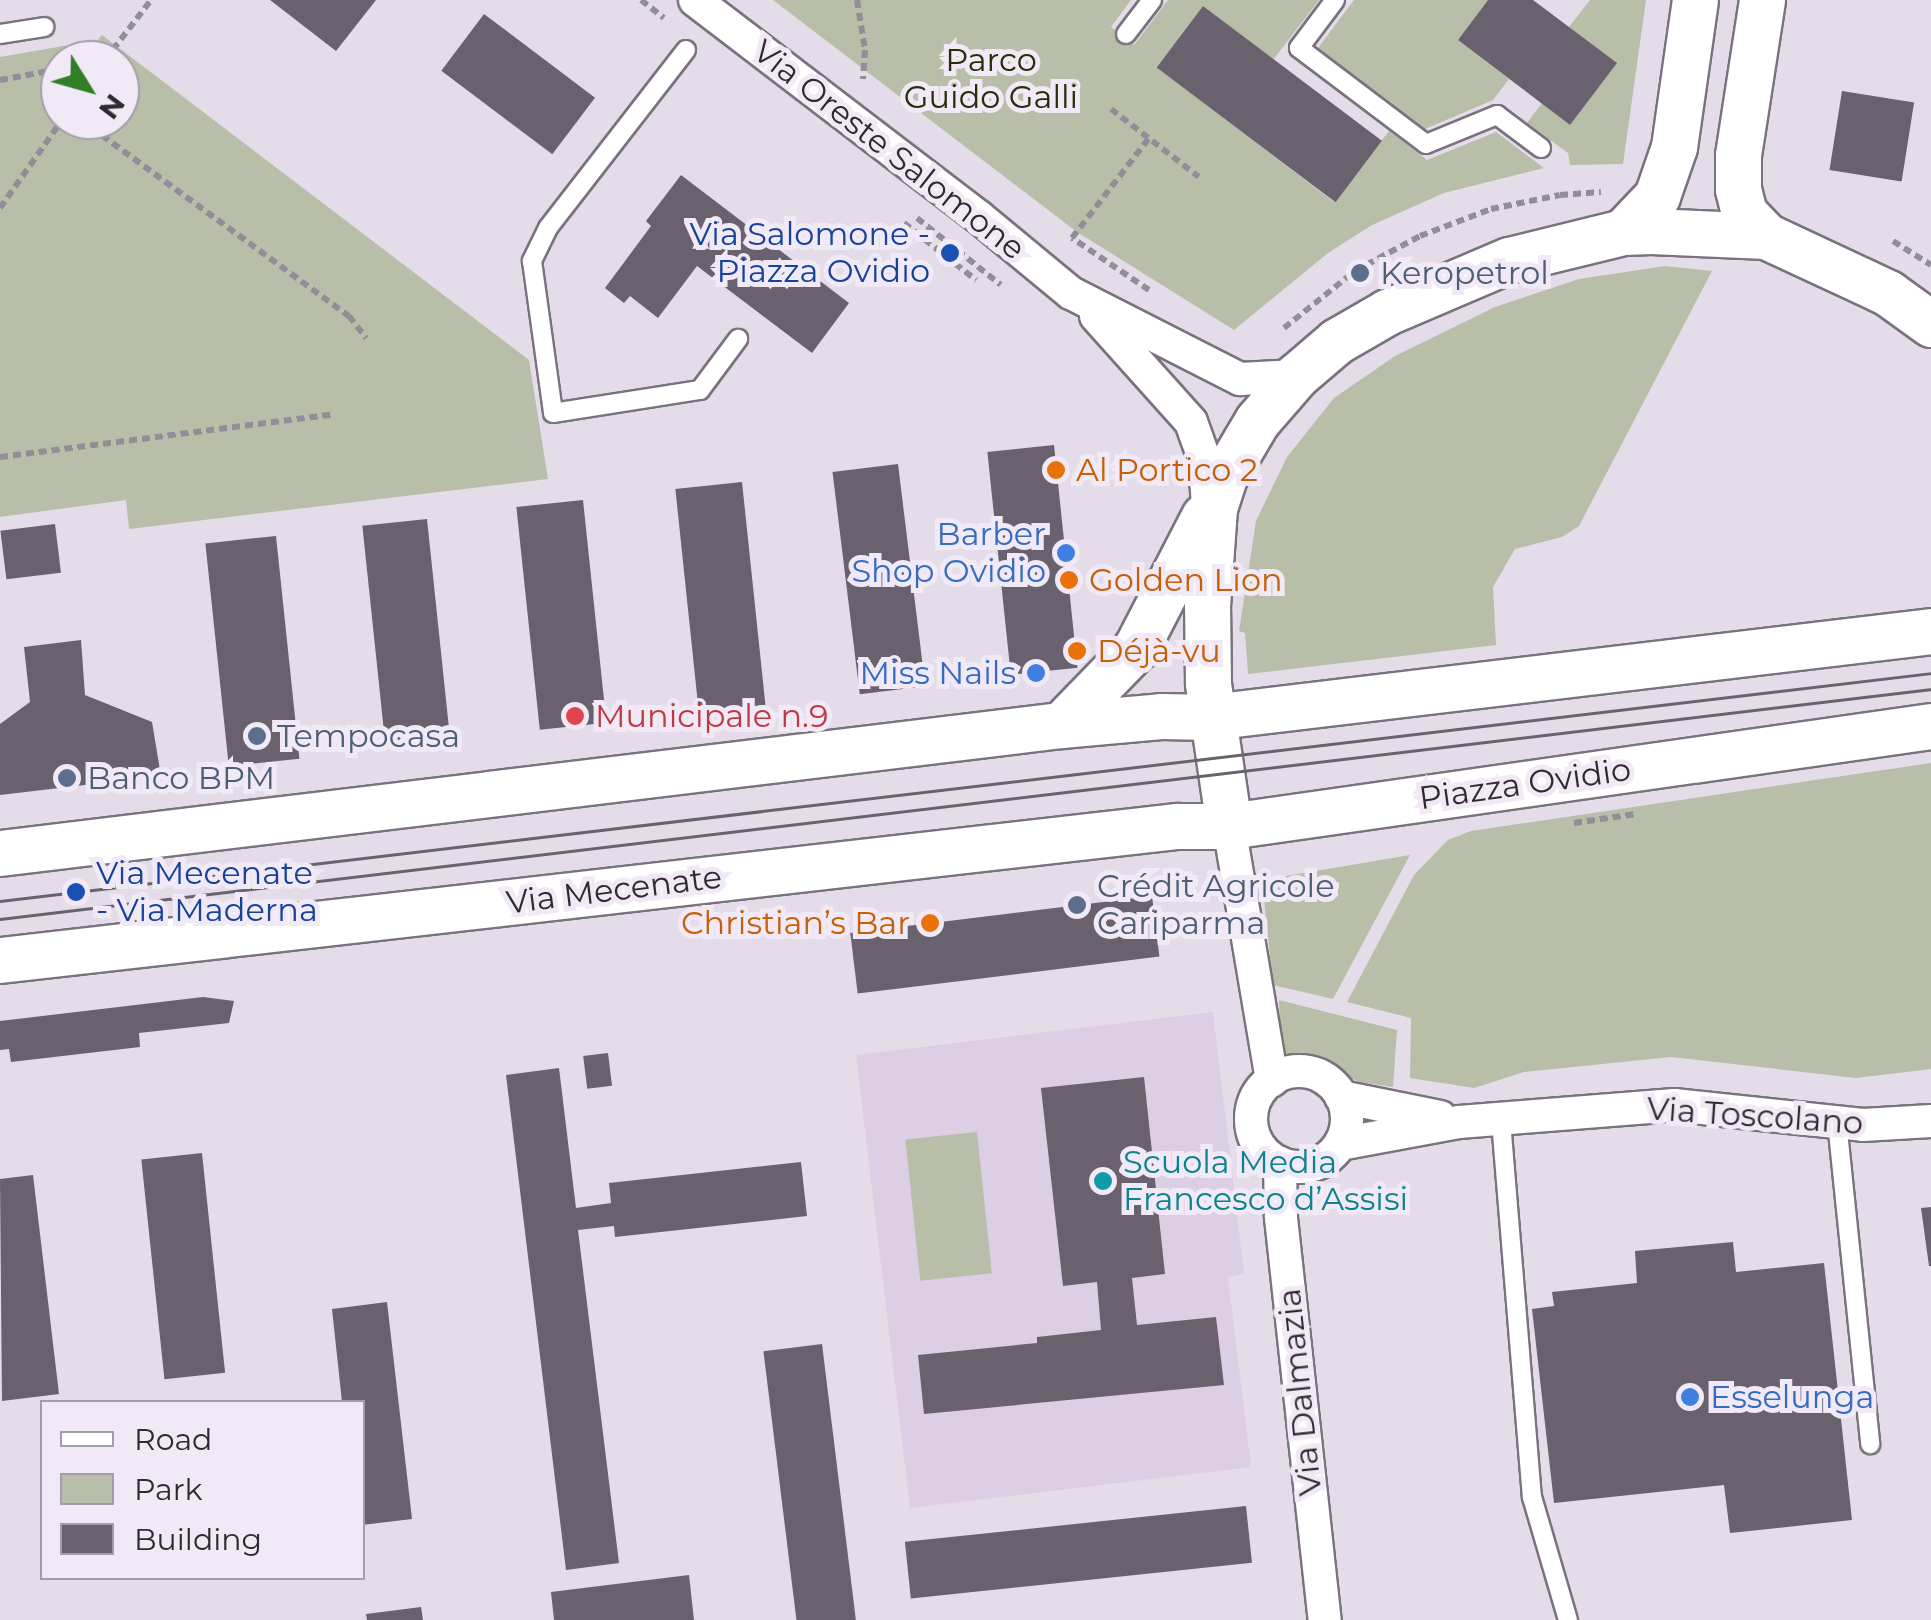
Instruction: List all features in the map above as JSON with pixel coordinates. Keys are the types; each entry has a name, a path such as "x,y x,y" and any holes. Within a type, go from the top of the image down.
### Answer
{"main road":[{"path":"1623,232 1657,196 1674,147 1694,0"},
{"path":"1762,0 1738,154 1738,189 1744,213 1766,236"},
{"path":"1061,725 1136,648 1257,421 1296,376 1338,342 1455,282 1509,260 1623,232 1707,230 1766,236 1888,292 1931,324"},
{"path":"1214,506 1210,717 1229,826"},
{"path":"0,853 1061,725 1161,716 1210,717 1931,630"},
{"name":"Piazza Ovidio","path":"1229,826 1931,726"},
{"name":"Via Mecenate","path":"0,960 1177,826 1229,826"}],"street":[{"name":"Via Oreste Salomone","path":"694,0 1084,302 1191,422 1205,461 1214,506"},
{"name":"Via Oreste Salomone","path":"1084,302 1240,378 1296,376"},
{"path":"1229,826 1272,1080 1256,1099 1252,1124 1260,1147 1280,1163"},
{"name":"Via Toscolano","path":"1272,1080 1308,1072 1325,1080 1341,1097 1459,1122"},
{"path":"1340,1144 1347,1120 1341,1097"},
{"name":"Via Toscolano","path":"1280,1163 1314,1165 1340,1144 1459,1122 1674,1105 1837,1122 1931,1121"},
{"name":"Via Dalmazia","path":"1280,1163 1281,1218 1325,1620"}],"lane":[{"path":"1126,34 1152,0"},
{"path":"1335,0 1299,48 1426,144 1497,114 1542,148"},
{"path":"0,34 44,27"},
{"path":"686,50 548,228 532,261 553,413 700,390 738,339"},
{"path":"1501,1121 1532,1497 1568,1620"},
{"path":"1837,1122 1870,1444"}],"path":[{"path":"121,40 152,0"},
{"path":"641,0 667,20"},
{"path":"858,0 866,50 862,79"},
{"path":"0,80 40,73"},
{"path":"1111,109 1199,176"},
{"path":"1149,138 1072,238 1156,295"},
{"path":"0,208 48,140"},
{"path":"108,140 349,316 366,338"},
{"path":"905,208 1012,294"},
{"path":"904,223 976,280"},
{"path":"1893,241 1931,265"},
{"path":"0,457 334,414"},
{"path":"1574,822 1635,814"}],"shaded area":[{"path":"1213,1012 1244,1274 1228,1277 1251,1467 910,1508 856,1055"}],"green space":[{"name":"Parco Guido Galli","path":"773,0 1131,0 1111,27 1134,45 1168,0 1319,0 1273,60 1203,6 1157,67 1334,202 1389,131 1427,160 1496,132 1544,168 1444,193 1372,225 1328,253 1234,330 1077,232"},
{"path":"1354,0 1488,0 1458,40 1509,79 1493,100 1425,129 1318,48"},
{"path":"1590,0 1646,0 1623,164 1570,165 1568,153 1527,123 1542,103 1570,125 1616,64 1569,27"},
{"path":"40,50 40,140 140,140 140,64 529,360 548,479 129,529 126,500 0,517 0,57"},
{"path":"1665,266 1712,271 1579,526 1562,537 1515,549 1493,587 1496,645 1248,674 1245,633 1239,631 1256,521 1287,457 1334,398 1395,356 1495,307 1579,279"},
{"path":"1931,763 1931,1069 1856,1078 1671,1057 1524,1072 1474,1088 1410,1078 1411,1018 1347,1002 1414,875 1448,840 1471,831"},
{"path":"1410,855 1333,999 1273,985 1262,880"},
{"path":"1279,1000 1397,1030 1393,1087 1359,1082 1316,1061 1281,1061"},
{"path":"977,1132 992,1273 920,1281 905,1140"}],"building":[{"path":"270,0 376,0 336,51"},
{"path":"1488,0 1533,0 1617,63 1570,125 1458,40"},
{"path":"1203,6 1382,141 1336,202 1157,67"},
{"path":"484,14 595,98 552,154 441,71"},
{"path":"1842,91 1914,102 1902,181 1829,170"},
{"path":"681,175 849,303 812,353 697,266 658,318 630,296 624,303 605,288 651,226 646,221"},
{"path":"1054,445 1077,668 1011,675 987,452"},
{"path":"898,464 925,686 860,694 832,472"},
{"path":"742,482 765,705 699,712 675,489"},
{"path":"583,500 606,723 540,730 516,507"},
{"path":"427,519 450,741 386,748 362,526"},
{"path":"55,524 61,573 6,579 0,531"},
{"path":"276,536 299,759 229,766 205,543"},
{"path":"81,640 85,695 152,722 161,776 0,795 0,724 30,702 24,647"},
{"path":"1152,896 1159,957 858,994 850,933"},
{"path":"203,997 234,1001 229,1023 139,1033 140,1047 11,1062 9,1049 0,1050 0,1021"},
{"path":"608,1053 612,1086 587,1089 583,1056"},
{"path":"559,1068 576,1208 611,1203 609,1183 801,1162 807,1216 615,1237 614,1226 578,1230 619,1563 566,1570 506,1075"},
{"name":"Scuola Media Francesco d’Assisi","path":"1144,1077 1165,1274 1132,1278 1137,1325 1216,1317 1224,1385 924,1414 918,1355 1037,1343 1037,1337 1101,1330 1097,1282 1063,1286 1041,1088"},
{"path":"202,1153 225,1373 164,1379 141,1159"},
{"path":"33,1175 59,1394 2,1401 0,1179"},
{"path":"1931,1207 1931,1266 1929,1266 1921,1208"},
{"name":"Esselunga","path":"1733,1242 1736,1272 1824,1263 1852,1520 1730,1533 1724,1485 1554,1503 1532,1309 1554,1306 1552,1292 1637,1283 1635,1251"},
{"path":"387,1302 412,1519 365,1525 365,1400 342,1400 332,1309"},
{"path":"822,1344 856,1620 796,1620 763,1351"},
{"path":"1246,1506 1252,1563 911,1599 905,1542"},
{"path":"689,1575 694,1620 554,1620 551,1592"},
{"path":"421,1607 423,1620 367,1620 366,1614"}],"tram line":[{"path":"0,901 1931,673"},
{"path":"0,919 1931,689"}],"place":[{"name":"Via Salomone - Piazza Ovidio","path":"950,253"},
{"name":"Keropetrol","path":"1360,273"},
{"name":"Al Portico 2","path":"1056,470"},
{"name":"Barber Shop Ovidio","path":"1066,553"},
{"name":"Golden Lion","path":"1069,580"},
{"name":"Déjà-vu","path":"1077,651"},
{"name":"Miss Nails","path":"1036,673"},
{"name":"Municipale n.9","path":"575,716"},
{"name":"Tempocasa","path":"257,736"},
{"name":"Banco BPM","path":"67,778"},
{"name":"Via Mecenate - Via Maderna","path":"76,892"},
{"name":"Crédit Agricole Cariparma","path":"1077,905"},
{"name":"Christian’s Bar","path":"930,923"},
{"name":"Scuola Media Francesco d’Assisi","path":"1103,1181"},
{"name":"Esselunga","path":"1690,1397"}]}
